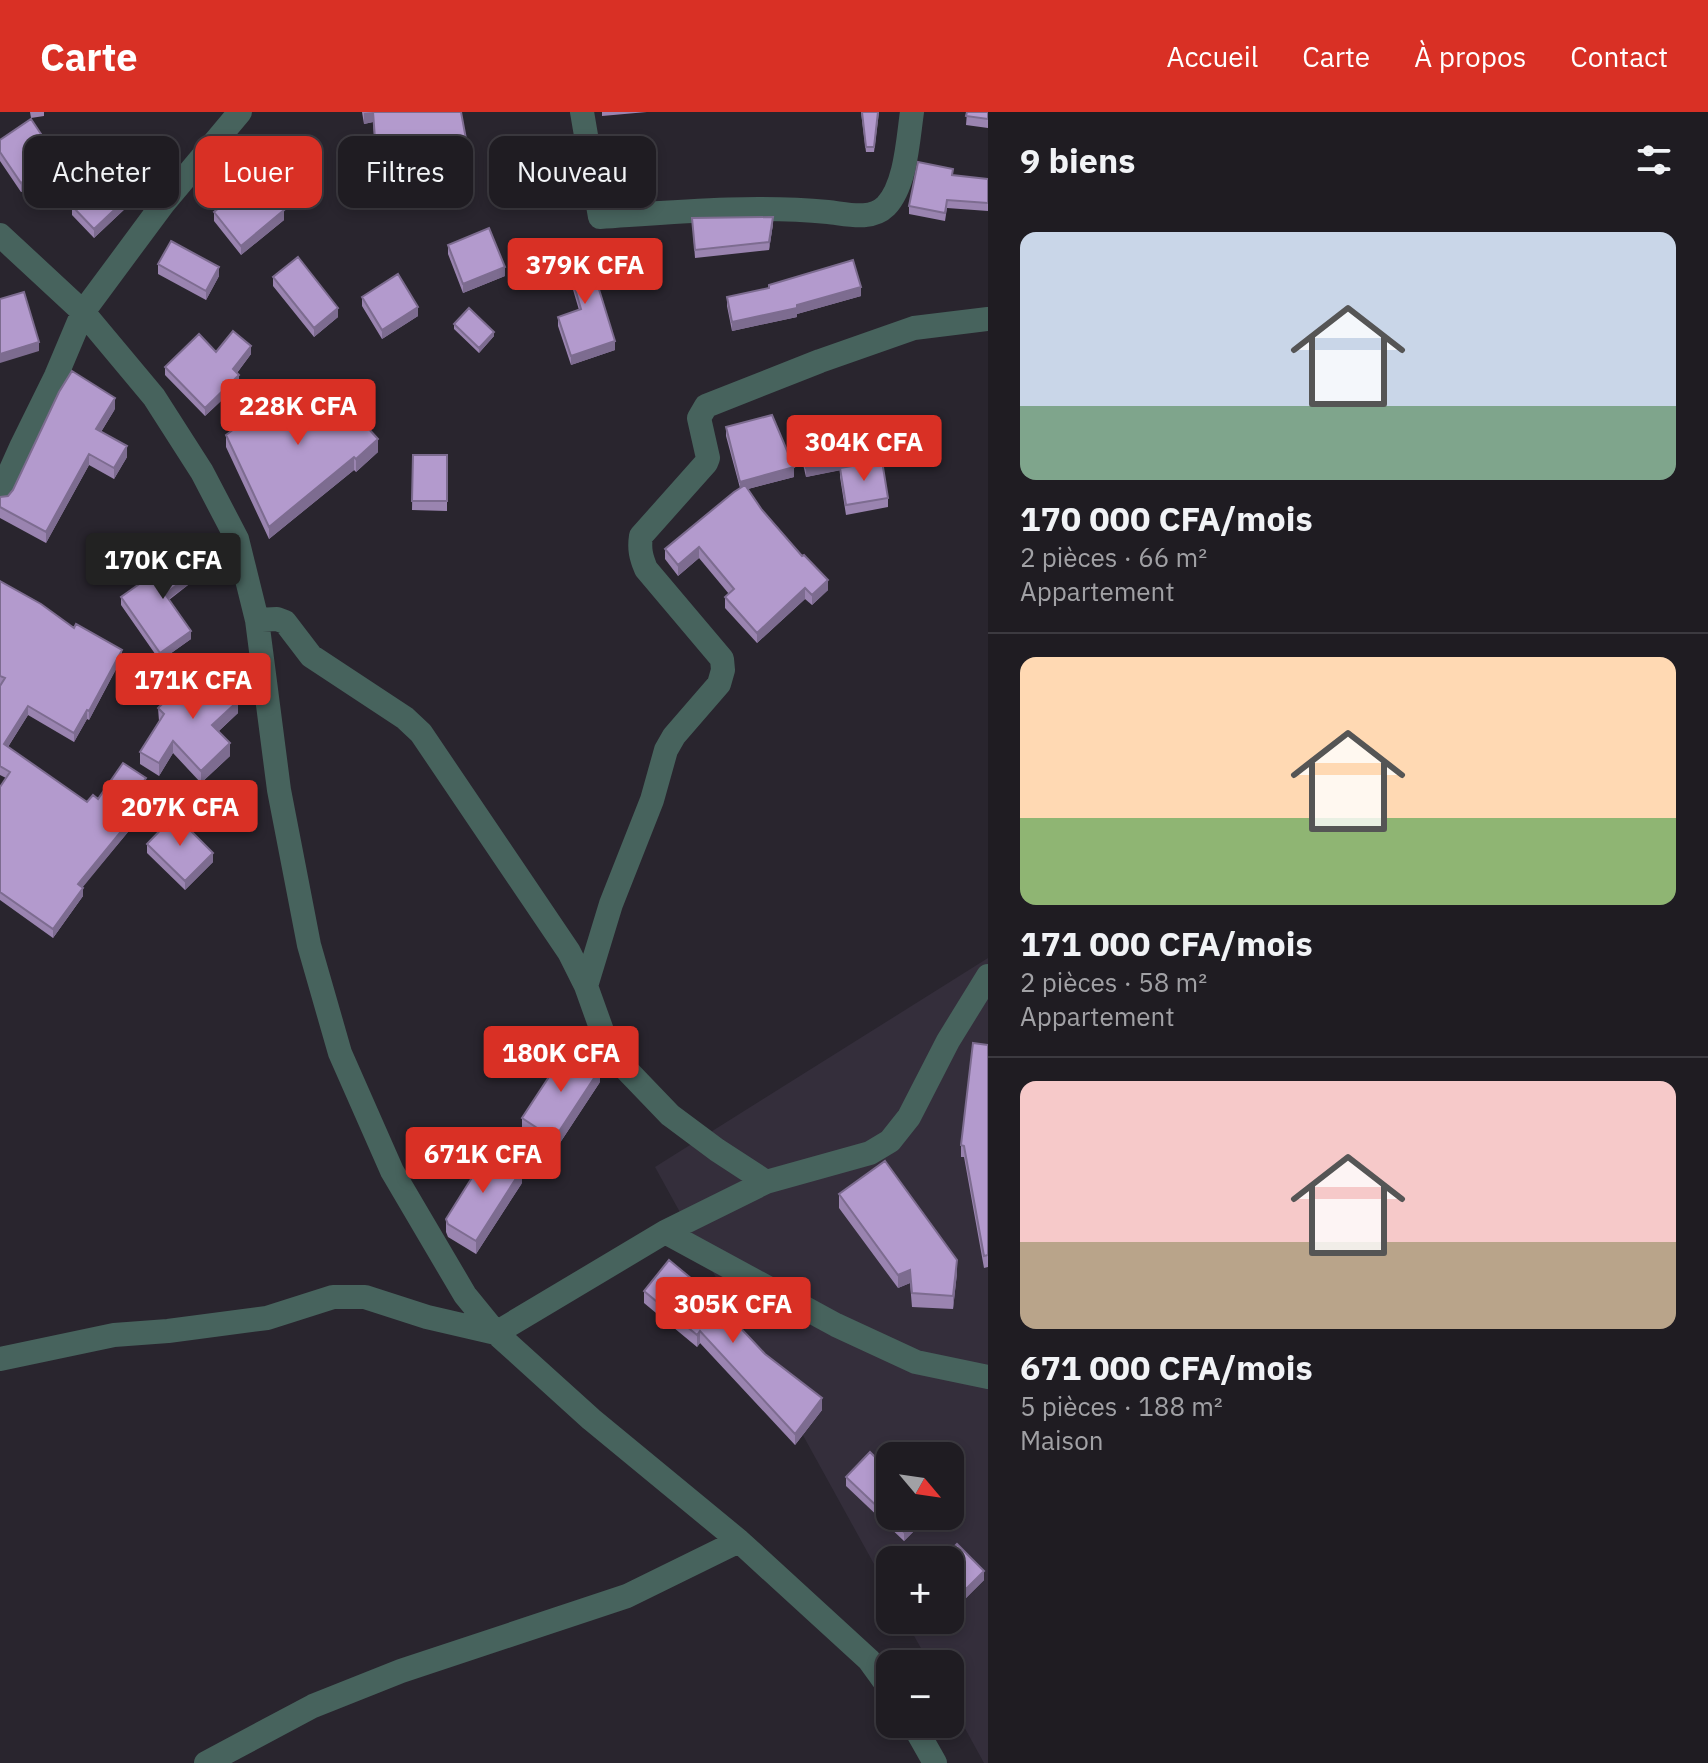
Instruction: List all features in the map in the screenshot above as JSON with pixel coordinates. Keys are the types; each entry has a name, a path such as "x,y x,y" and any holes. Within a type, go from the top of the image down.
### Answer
{"street":[{"path":"0,494 83,312 163,204 240,112"},
{"path":"582,112 600,217 719,209 796,209 874,214 885,207 897,192 912,112"},
{"path":"0,235 83,312 154,397 202,472 237,539 257,620 282,805 309,945 340,1053 392,1171 465,1295 496,1333 591,1419 739,1541 876,1670"},
{"path":"586,986 611,904 652,800 666,750 674,736 719,684 723,670 722,659 646,569 639,547 641,536 706,463 708,458 699,418 702,411 706,406 820,361 914,328 988,319"},
{"path":"257,620 277,619 285,622 311,656 405,718 421,733 569,952 586,986 605,1039 621,1064 670,1115 766,1182"},
{"path":"0,1359 114,1335 267,1318 333,1297 365,1297 427,1317 496,1333 665,1232 766,1182 870,1153 890,1141 909,1117 948,1041 988,976"},
{"path":"665,1232 836,1325 916,1362 988,1377"},
{"path":"206,1763 313,1706 401,1671 627,1596 739,1541"},
{"path":"921,1738 935,1763"}],"shaded area":[{"path":"988,958 988,1763 984,1763 964,1727 964,1650 922,1650 913,1634 964,1634 964,1546 876,1546 876,1568 655,1167"}],"building":[{"path":"373,112 461,112 465,136 375,136"},
{"path":"862,112 878,112 874,147 866,147"},
{"path":"967,112 988,112 988,119 966,116"},
{"path":"31,119 42,136 24,136 24,181 21,183 0,152 0,140"},
{"path":"918,162 953,169 952,175 988,179 988,203 947,200 945,213 909,206"},
{"path":"74,208 116,208 94,229"},
{"path":"219,208 284,210 241,246 214,212"},
{"path":"773,217 769,242 695,250 692,218"},
{"path":"489,228 505,267 463,284 448,245"},
{"path":"171,241 219,267 206,291 158,264"},
{"path":"584,241 615,341 571,356 558,317 581,309 563,247"},
{"path":"298,257 338,308 314,328 273,277"},
{"path":"853,260 861,287 797,305 797,308 732,322 727,297 769,288 769,285"},
{"path":"398,274 418,307 382,330 362,297"},
{"path":"24,292 39,342 0,354 0,299"},
{"path":"469,308 494,332 479,348 454,324"},
{"path":"233,331 251,346 233,369 239,375 205,408 165,367 199,334 216,352"},
{"path":"72,371 115,398 96,429 127,446 114,468 89,454 46,532 0,507 0,497 8,496 13,490"},
{"path":"294,384 315,416 356,384 371,403 356,415 378,439 269,527 226,435"},
{"path":"772,415 794,467 740,482 726,427"},
{"path":"844,435 852,458 806,468 801,447"},
{"path":"413,455 447,455 447,501 412,501"},
{"path":"882,461 888,498 846,505 840,468"},
{"path":"745,485 802,556 828,580 812,595 805,588 757,633 725,597 734,589 699,547 678,565 665,549"},
{"path":"193,545 206,563 165,594 191,631 160,653 121,597 153,577"},
{"path":"0,581 41,604 74,628 76,624 122,650 74,733 28,706 4,744 87,802 93,795 98,799 123,763 146,778 120,817 128,823 78,884 83,888 53,929 0,892 0,787 10,772 0,766 0,686 5,678 0,676"},
{"path":"204,665 238,701 212,725 230,743 201,771 173,741 159,763 140,752 164,714 158,708 182,685 190,690 185,683"},
{"path":"175,815 213,853 185,881 147,844"},
{"path":"973,1043 988,1045 988,1255 984,1256 964,1146 961,1145"},
{"path":"568,1048 600,1069 554,1139 522,1118"},
{"path":"490,1149 522,1169 476,1241 448,1224 446,1219"},
{"path":"885,1161 957,1260 953,1296 912,1293 910,1270 898,1275 839,1194"},
{"path":"669,1260 722,1304 720,1306 765,1354 822,1398 795,1434 700,1331 697,1335 644,1291"},
{"path":"870,1452 876,1458 876,1505 846,1477"},
{"path":"964,1551 984,1571 966,1589 964,1587"}]}
